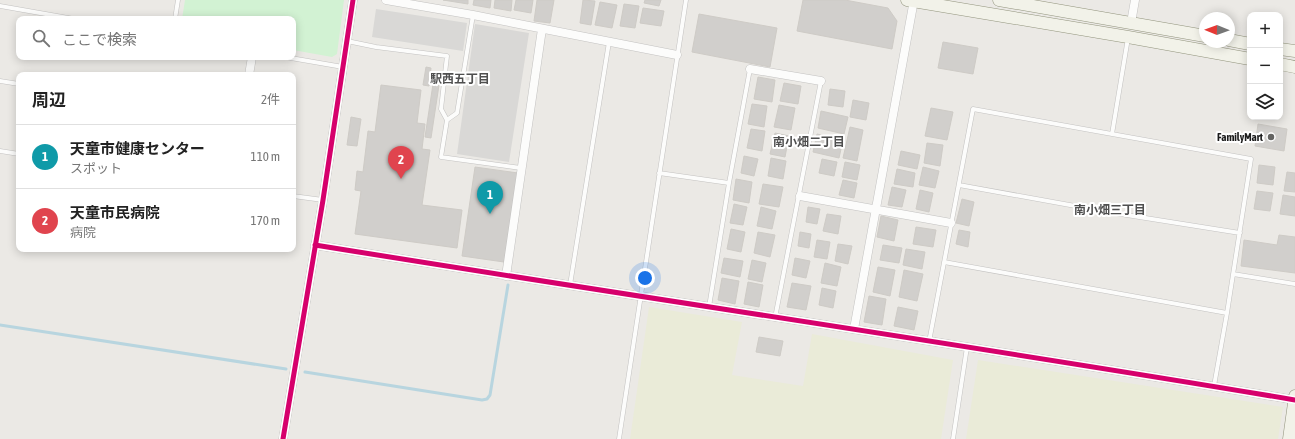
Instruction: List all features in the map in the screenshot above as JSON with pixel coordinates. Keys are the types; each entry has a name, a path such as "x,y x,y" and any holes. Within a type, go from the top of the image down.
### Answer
{"street":[{"path":"283,439 344,67 353,0"},
{"path":"386,0 473,15 677,55"},
{"path":"854,329 912,0 1128,36 1247,58"},
{"path":"999,0 1199,35"},
{"path":"1131,23 1135,0"},
{"path":"506,276 542,29"},
{"path":"1235,41 1247,43"},
{"path":"1283,49 1295,51"},
{"path":"250,72 252,60"},
{"path":"1283,65 1295,67"},
{"path":"750,69 821,82"},
{"path":"800,196 951,223"},
{"path":"315,245 640,297 1295,398 1289,439"}],"lane":[{"path":"175,16 178,0"},
{"path":"619,439 686,0"},
{"path":"0,6 57,16"},
{"path":"447,120 457,113 473,15"},
{"path":"1112,134 1128,36"},
{"path":"347,41 376,47 447,56 441,109 447,120 441,157 522,168"},
{"path":"570,285 610,42"},
{"path":"296,59 344,67"},
{"path":"709,307 729,183 750,69"},
{"path":"0,81 16,84"},
{"path":"775,318 821,82"},
{"path":"929,342 974,109 1251,159 1214,386"},
{"path":"0,151 16,154"},
{"path":"659,173 729,183"},
{"path":"959,185 1114,213 1240,233"},
{"path":"296,196 322,200"},
{"path":"944,262 1227,313"},
{"path":"1233,274 1295,284"},
{"path":"953,439 967,348"}],"shaded area":[{"path":"376,9 467,23 463,51 372,37"},
{"path":"475,24 529,33 509,162 457,154"}],"green space":[{"path":"185,0 344,0 337,54 332,57 296,51 296,16 182,16"},
{"path":"649,307 742,322 732,375 803,386 812,334 953,360 941,439 630,439"},
{"path":"978,360 1283,407 1278,439 966,439"}],"building":[{"path":"443,0 468,0 468,4"},
{"path":"474,0 491,0 490,8 473,5"},
{"path":"495,0 512,0 511,11 494,8"},
{"path":"516,0 533,0 531,13 514,10"},
{"path":"537,0 554,0 550,23 534,21"},
{"path":"583,0 595,1 591,25 580,23"},
{"path":"645,0 661,0 659,6 644,3"},
{"path":"803,0 845,0 888,8 897,21 892,49 797,31"},
{"path":"600,2 617,5 612,28 595,25"},
{"path":"624,4 639,6 635,28 620,26"},
{"path":"643,8 664,11 661,26 640,23"},
{"path":"699,14 777,28 770,67 692,52"},
{"path":"943,42 978,48 973,74 938,68"},
{"path":"426,67 431,68 429,86 423,85"},
{"path":"758,77 775,80 772,102 754,99"},
{"path":"784,83 801,86 798,104 780,101"},
{"path":"433,84 439,85 431,138 425,137"},
{"path":"381,85 421,90 417,123 425,124 422,149 430,150 422,205 462,210 457,248 355,234 361,191 355,190 357,171 363,172 368,131 375,132"},
{"path":"830,89 845,91 843,107 828,105"},
{"path":"853,100 869,103 866,120 850,117"},
{"path":"752,104 767,106 764,127 748,124"},
{"path":"779,105 795,108 791,130 774,127"},
{"path":"931,108 953,112 947,140 925,136"},
{"path":"821,111 848,117 844,134 818,128"},
{"path":"351,117 361,119 357,146 347,145"},
{"name":"FamilyMart","path":"1258,124 1287,129 1284,151 1255,146"},
{"path":"850,127 863,130 857,161 843,158"},
{"path":"751,129 765,131 762,151 747,148"},
{"path":"775,133 789,136 785,157 770,154"},
{"path":"817,134 843,140 839,158 813,152"},
{"path":"927,143 943,145 940,166 924,163"},
{"path":"901,151 920,155 917,169 898,165"},
{"path":"744,156 758,159 754,176 741,173"},
{"path":"771,158 786,161 783,179 768,176"},
{"path":"822,159 837,162 834,176 819,173"},
{"path":"845,162 860,165 857,180 842,177"},
{"path":"1259,165 1275,167 1273,185 1257,183"},
{"path":"475,167 518,173 504,262 462,256"},
{"path":"923,167 939,171 935,188 919,185"},
{"path":"897,169 915,173 913,187 894,184"},
{"path":"1287,172 1295,173 1295,192 1284,191"},
{"path":"736,179 752,182 749,203 733,200"},
{"path":"843,180 857,183 854,198 839,195"},
{"path":"763,184 783,187 779,207 759,204"},
{"path":"892,187 906,190 902,207 888,205"},
{"path":"920,190 933,193 929,212 916,209"},
{"path":"1257,191 1273,193 1270,211 1254,209"},
{"path":"1283,195 1295,197 1295,216 1280,214"},
{"path":"962,199 974,202 969,226 956,223"},
{"path":"734,204 747,207 743,225 730,223"},
{"path":"761,207 776,211 772,229 757,226"},
{"path":"808,207 820,209 817,224 806,222"},
{"path":"827,214 841,216 838,234 823,231"},
{"path":"881,216 898,220 894,241 877,237"},
{"path":"916,227 936,230 933,247 913,244"},
{"path":"731,229 745,232 741,252 727,249"},
{"path":"959,230 970,232 968,247 956,244"},
{"path":"758,232 775,235 770,257 754,253"},
{"path":"800,232 811,234 809,248 798,246"},
{"path":"1279,235 1295,237 1295,273 1241,266 1244,240 1277,245"},
{"path":"817,240 830,242 827,259 814,257"},
{"path":"838,244 852,246 848,264 835,261"},
{"path":"883,245 902,248 899,263 880,260"},
{"path":"906,249 925,252 922,269 903,265"},
{"path":"724,258 743,261 740,277 721,273"},
{"path":"795,258 810,261 806,278 792,275"},
{"path":"752,260 766,263 762,282 748,279"},
{"path":"825,263 841,267 837,286 821,283"},
{"path":"878,267 895,270 890,296 873,292"},
{"path":"904,270 923,274 917,301 899,297"},
{"path":"722,278 739,281 735,304 718,300"},
{"path":"748,282 763,285 759,307 744,304"},
{"path":"792,283 811,286 806,310 787,307"},
{"path":"822,288 836,291 833,308 819,305"},
{"path":"869,296 886,299 882,325 864,322"},
{"path":"898,307 918,311 914,330 894,326"},
{"path":"759,337 783,341 780,356 756,352"}],"waterway":[{"path":"305,372 482,400 487,399 490,395 508,285"},
{"path":"0,325 286,369"}],"cycle path":[{"path":"283,439 323,200 353,0"},
{"path":"315,245 1050,360 1295,400"}],"place":[{"name":"FamilyMart","path":"1271,137"},
{"name":"天童市民病院","path":"401,179"},
{"name":"天童市健康センター","path":"490,214"}],"district":[{"name":"駅西五丁目","path":"460,79"},
{"name":"南小畑二丁目","path":"809,142"},
{"name":"南小畑三丁目","path":"1110,210"}]}
